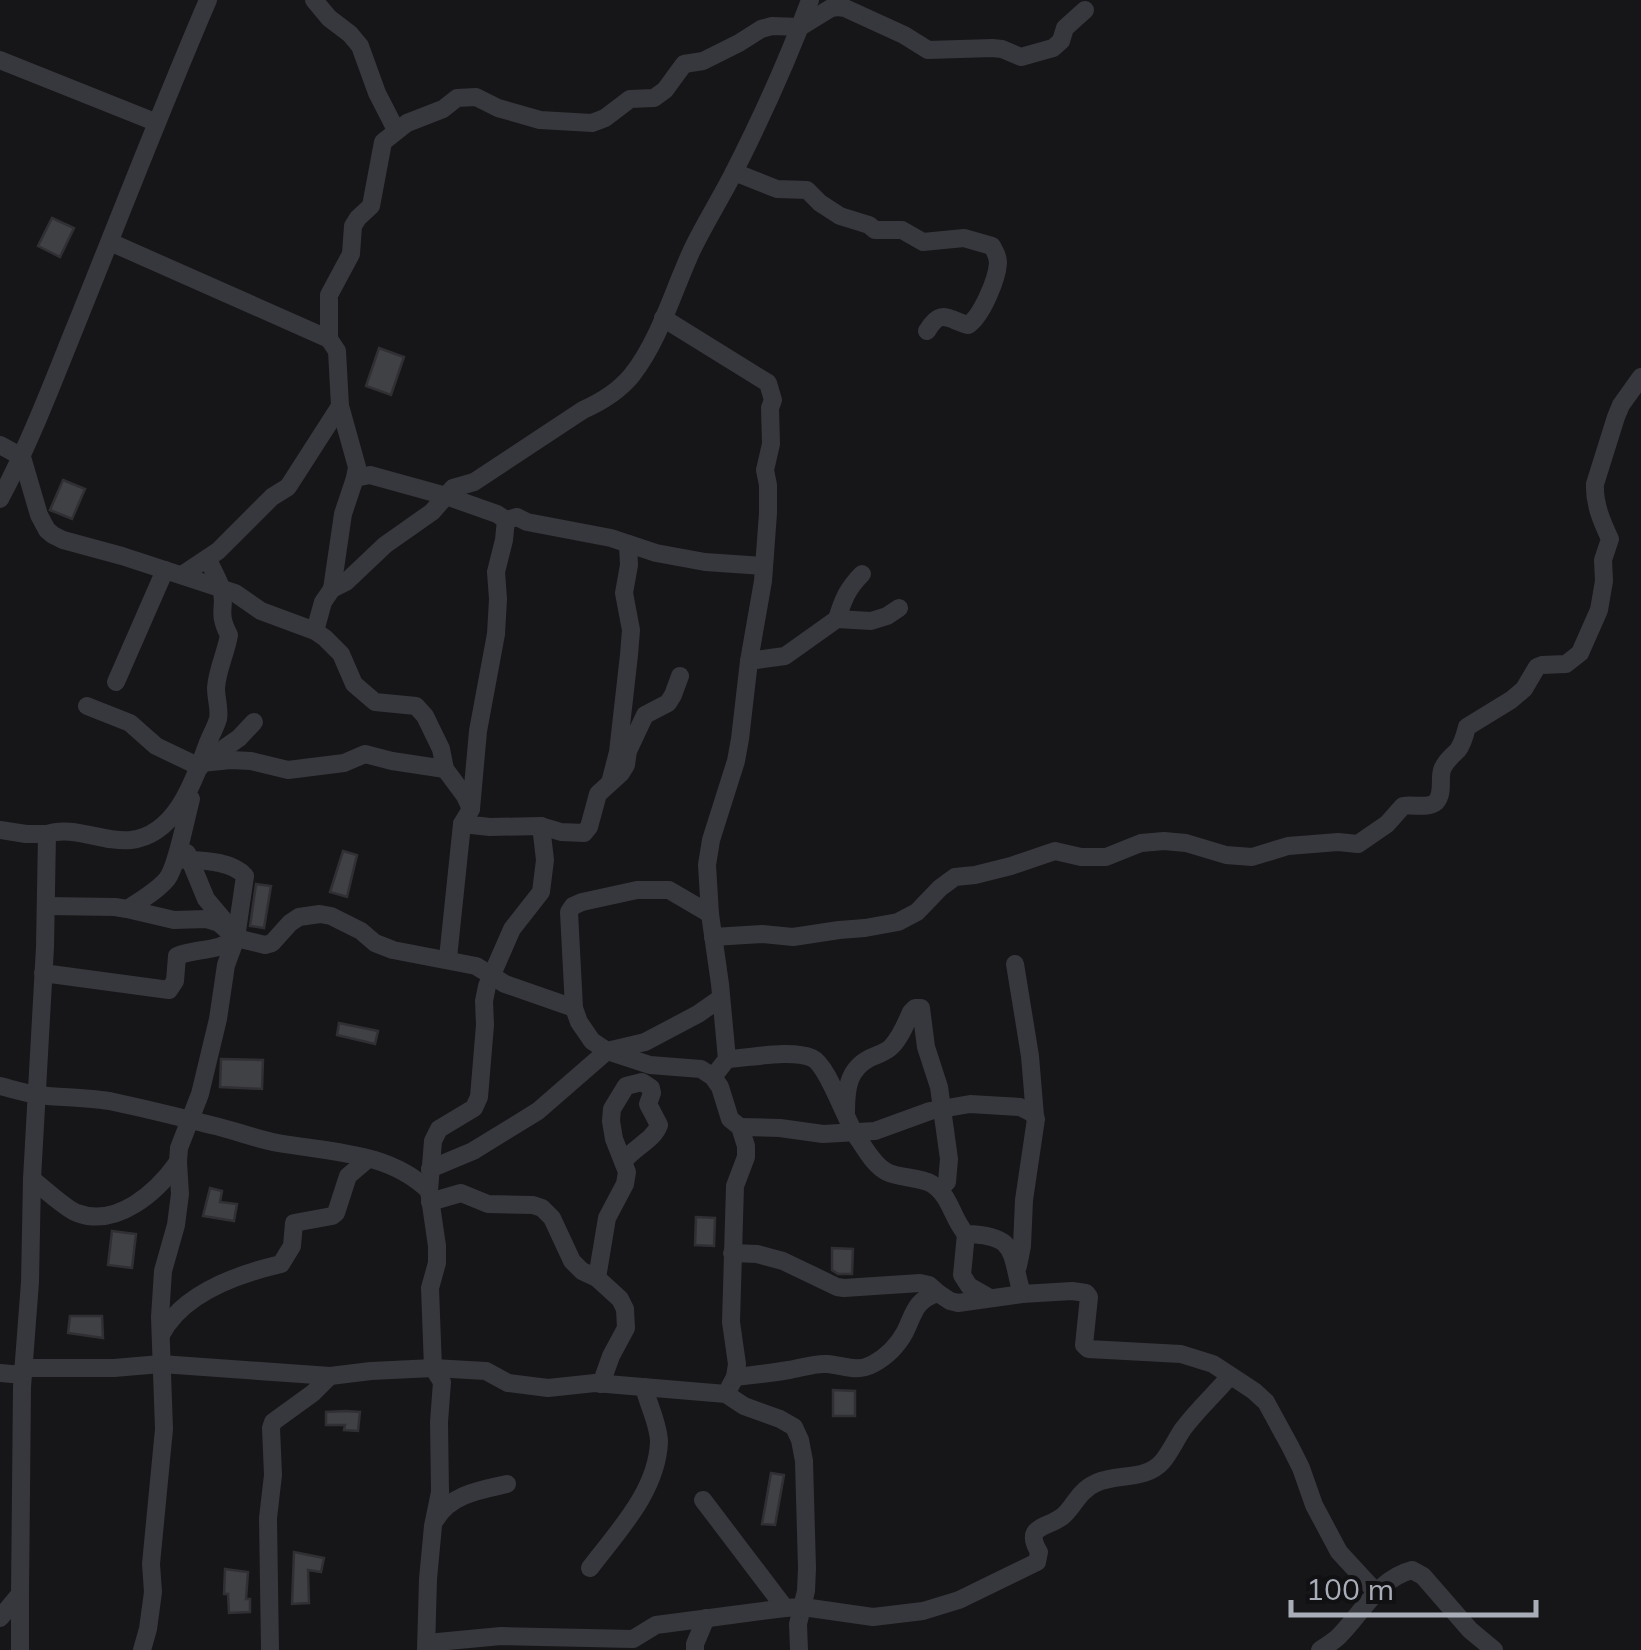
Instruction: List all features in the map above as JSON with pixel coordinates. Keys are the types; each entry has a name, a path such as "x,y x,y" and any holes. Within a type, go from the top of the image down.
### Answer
{"street":[{"path":"0,499 22,457 208,0"},
{"path":"314,0 360,46 377,94 396,130"},
{"path":"332,589 432,512 453,488 474,482 601,402 635,372 693,248 734,172 810,0"},
{"path":"315,631 323,602 332,589 343,514 360,474 340,406 336,351 329,339 329,295 350,254 354,226 371,206 384,142 396,130 458,98 476,98 540,120 592,123 630,99 654,98 684,64 703,61 760,29 800,27 831,8 845,8 904,34 928,50 1002,49 1024,57 1054,48 1061,42 1065,28 1085,10"},
{"path":"0,60 156,122"},
{"path":"734,172 777,189 806,190 840,216 875,230 902,230 923,242 964,238 992,246 998,265 979,315 968,325 940,317 926,331"},
{"path":"110,242 329,339"},
{"path":"663,318 756,375 772,390 771,444 765,470 768,485 764,566 738,750 707,866 727,1060 714,1077"},
{"path":"713,937 792,937 898,922 918,912 955,877 1055,851 1106,857 1141,843 1164,841 1252,857 1288,846 1358,844 1387,824 1403,806 1428,806 1436,802 1441,792 1441,772 1461,746 1467,726 1511,700 1536,668 1566,664 1580,652 1598,610 1610,539 1602,526 1595,484 1621,405 1641,376"},
{"path":"116,682 173,572 208,558 272,497 288,487 340,406"},
{"path":"0,444 22,457 39,515 53,535 173,572 315,631 336,648 354,684 374,702 416,706 426,716 445,769 465,796 466,817"},
{"path":"360,474 446,496 506,520 517,517 705,562 764,566"},
{"path":"448,958 478,730 496,634 496,572 506,520"},
{"path":"610,783 618,752 629,655 630,630 624,593 628,544"},
{"path":"629,565 652,552"},
{"path":"208,558 222,590 221,619 229,635 216,687 218,718 181,832 182,859 236,938"},
{"path":"837,619 848,588 862,574"},
{"path":"748,661 785,656 837,619 871,620 898,608"},
{"path":"466,817 490,827 541,826 584,833 598,794 626,765 628,751 645,715 668,702 680,676"},
{"path":"87,706 130,723 156,746 200,768 230,760 288,770 344,763 365,754 445,769"},
{"path":"0,830 46,834 61,830 130,840 149,836 183,802 200,768 254,722"},
{"path":"541,826 545,860 541,892 512,929 491,974 484,1001 486,1025 479,1097 474,1108 440,1129 433,1142 430,1196 437,1263 430,1288 433,1368 442,1382 440,1492 428,1579 427,1647 501,1636 633,1639 656,1625 794,1607 873,1618 959,1600 1037,1562 1039,1552 1033,1542 1038,1528 1066,1514 1094,1483 1143,1474 1162,1463 1184,1428 1230,1376"},
{"path":"20,1650 23,1372 47,906 46,834"},
{"path":"127,909 168,878 182,859"},
{"path":"142,1650 153,1592 151,1564 164,1429 163,1272 176,1224 180,1194 178,1162 184,1125 200,1094 226,965 236,938 245,876 244,872 219,864 182,859"},
{"path":"710,914 668,890 653,889 573,906 570,912 574,1008 578,1022 592,1041 607,1052 650,1064 701,1069 714,1077 730,1119 740,1128 746,1146 735,1186 731,1322 736,1364 726,1394"},
{"path":"47,906 115,907 174,920 206,919 236,938 265,945 272,943 298,916 331,916 393,950 476,966 504,984 574,1008"},
{"path":"42,973 169,990 176,981 177,956 222,946 236,938"},
{"path":"1014,964 1030,1056 1035,1116 1016,1273"},
{"path":"430,1169 473,1152 538,1111 607,1052 645,1042 721,998"},
{"path":"846,1114 847,1085 852,1074 872,1056 888,1050 918,1007 936,1073 949,1159 947,1182 939,1190"},
{"path":"727,1060 786,1054 816,1059 854,1133 877,1164 887,1172 930,1183 950,1203 966,1234 962,1275 969,1286 990,1298"},
{"path":"0,1086 36,1095 93,1098 184,1125 208,1124 276,1143 368,1159 416,1178 430,1196"},
{"path":"740,1128 823,1134 876,1132 930,1111 970,1104 1020,1108 1035,1116"},
{"path":"161,1335 170,1318 228,1280 280,1264 292,1246 294,1223 336,1213 348,1176 368,1159"},
{"path":"597,1278 608,1218 626,1184 624,1161"},
{"path":"32,1179 75,1213 102,1216 120,1212 151,1194 178,1162"},
{"path":"430,1196 460,1194 488,1204 534,1205 552,1218 572,1261 597,1278 625,1309 626,1328 601,1384"},
{"path":"966,1234 989,1234 1003,1241 1012,1254 1022,1294"},
{"path":"732,1253 783,1261 837,1287 920,1283 958,1303 1022,1294 1086,1293 1089,1298 1084,1345 1088,1349 1182,1354 1214,1364 1266,1402 1339,1552 1376,1592"},
{"path":"735,1376 816,1364 869,1367 894,1349 920,1302 938,1293"},
{"path":"0,1373 162,1364 330,1376 433,1368 486,1371 508,1383 548,1388 601,1384 726,1394 744,1406 780,1419 794,1428 800,1440 807,1568 794,1607"},
{"path":"270,1650 271,1428 273,1422 313,1394 330,1376"},
{"path":"590,1568 636,1508 650,1480 659,1439 644,1388"},
{"path":"434,1524 454,1500 507,1484"},
{"path":"703,1500 794,1607 799,1650"},
{"path":"1320,1650 1342,1644 1376,1592 1412,1570 1494,1650"},
{"path":"0,1618 20,1594"},
{"path":"696,1650 706,1618"}],"building":[{"path":"52,218 74,228 60,257 38,246"},
{"path":"379,348 404,357 391,395 366,386"},
{"path":"63,480 85,489 72,519 50,510"},
{"path":"343,851 357,855 347,897 330,892"},
{"path":"256,884 271,886 264,928 250,926"},
{"path":"339,1023 378,1031 375,1044 337,1035"},
{"path":"221,1059 263,1060 262,1089 220,1087"},
{"path":"210,1188 222,1191 220,1202 237,1204 234,1221 203,1216"},
{"path":"696,1217 715,1218 714,1246 695,1245"},
{"path":"112,1231 136,1234 132,1268 108,1265"},
{"path":"832,1248 853,1249 852,1274 832,1270"},
{"path":"70,1316 102,1316 103,1338 68,1333"},
{"path":"833,1390 855,1391 855,1416 833,1416"},
{"path":"326,1412 360,1412 358,1431 344,1430 345,1425 326,1425"},
{"path":"771,1473 784,1475 775,1525 762,1524"},
{"path":"294,1552 324,1558 321,1572 308,1570 309,1603 292,1604"},
{"path":"225,1569 248,1572 246,1599 250,1599 250,1612 229,1613 228,1594 224,1594"}]}
